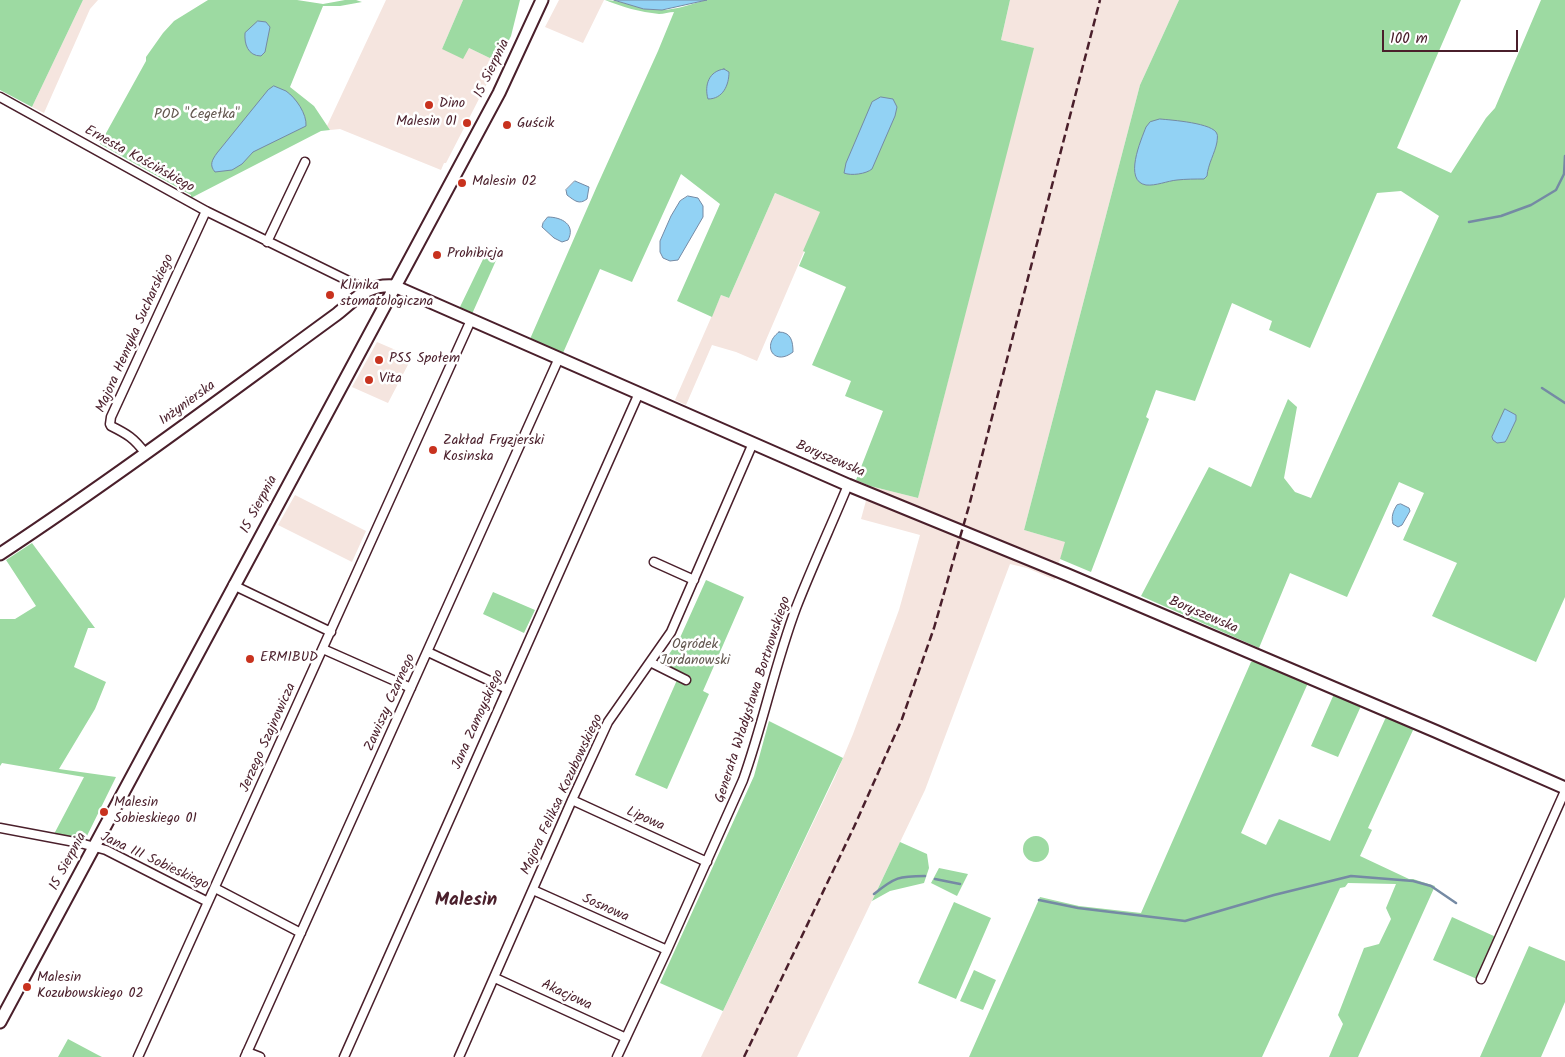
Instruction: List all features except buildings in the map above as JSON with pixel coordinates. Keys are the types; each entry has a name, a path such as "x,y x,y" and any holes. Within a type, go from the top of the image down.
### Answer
{"street":[{"name":"15 Sierpnia","path":"0,1022 503,86 542,0"},
{"name":"Ernesta Kościńskiego","path":"0,97 206,211 367,290"},
{"path":"267,242 305,162"},
{"name":"Majora Henryka Sucharskiego","path":"145,453 136,441 129,435 111,426 110,422 206,211"},
{"name":"Inżynierska","path":"0,554 48,523 337,314 367,290 382,285 394,286"},
{"name":"Boryszewska","path":"394,286 848,485 981,538 1435,731 1565,789"},
{"name":"Jerzego Szajnowicza","path":"138,1057 471,320"},
{"name":"Zawiszy Czarnego","path":"246,1054 559,358"},
{"name":"Jana Zamoyskiego","path":"344,1057 639,393"},
{"name":"Majora Feliksa Kozubowskiego","path":"459,1057 608,722 671,632 752,443"},
{"name":"Generała Władysława Bortnowskiego","path":"617,1057 731,810 750,762 770,688 796,609 848,485"},
{"path":"654,562 694,580"},
{"path":"233,586 331,632"},
{"path":"323,649 411,688"},
{"path":"428,652 507,689"},
{"path":"650,662 686,680"},
{"path":"1481,978 1565,789"},
{"name":"Lipowa","path":"572,800 707,862"},
{"name":"Jana III Sobieskiego","path":"0,828 106,850 208,902"},
{"path":"215,888 301,933"},
{"name":"Sosnowa","path":"533,890 667,950"},
{"name":"Akacjowa","path":"494,978 626,1038"},
{"path":"246,1054 260,1057"}],"shaded area":[{"path":"83,0 98,0 90,9 44,113 32,107"},
{"path":"386,0 463,0 442,49 469,48 498,62 441,170 340,129 330,130 327,126"},
{"path":"559,0 604,0 583,43 545,27"},
{"path":"1010,0 1179,0 1140,85 1024,530 1066,542 1058,565 967,527 957,525 1056,576 1055,580 1027,568 1010,564 925,790 797,1057 701,1057 835,777 899,610 920,535 861,519 870,486 918,498 1033,48 1001,40"},
{"path":"775,193 821,212 757,361 712,345 686,405 675,400 721,295 729,298"},
{"path":"377,342 412,357 388,403 352,387"},
{"path":"295,495 366,531 352,562 278,525"}],"green space":[{"path":"0,0 83,0 32,107 0,90"},
{"name":"POD \"Cegełka\"","path":"208,0 297,0 323,4 345,0 362,2 340,6 323,6 290,87 314,106 330,130 321,131 191,198 191,195 100,144 146,61 146,57 163,33 174,21"},
{"path":"463,0 520,0 511,36 498,62 469,48 463,59 442,49"},
{"path":"605,0 647,9 667,10 707,0 1010,0 1001,40 1034,48 918,498 870,486 856,480 883,411 845,396 851,381 812,365 846,287 799,266 805,252 803,251 820,212 775,193 729,298 721,295 712,317 677,301 720,204 681,174 632,282 600,269 563,353 530,339 674,12 659,14 645,12"},
{"path":"1179,0 1461,0 1397,148 1451,173 1486,118 1495,108 1541,0 1565,0 1565,597 1536,662 1432,616 1457,563 1403,540 1424,493 1399,482 1347,597 1290,573 1259,648 1141,596 1209,467 1251,487 1288,399 1297,407 1284,478 1295,492 1311,498 1439,216 1401,191 1377,193 1310,348 1269,330 1272,321 1232,303 1195,401 1156,390 1146,417 1149,419 1091,572 1060,559 1065,542 1024,530 1140,85"},
{"path":"487,251 498,256 472,314 459,309"},
{"path":"32,543 95,628 88,628 74,667 106,682 95,709 59,769 116,777 84,842 53,836 84,777 2,763 0,766 0,619 15,619 36,606 6,560"},
{"name":"Ogródek Jordanowski","path":"706,580 744,597 703,691 709,694 667,789 635,775 677,680 688,684 691,677 662,664 679,640"},
{"path":"493,592 535,610 524,633 483,614"},
{"path":"1256,660 1308,683 1241,833 1266,845 1279,819 1330,841 1386,717 1414,728 1368,828 1372,830 1360,856 1409,879 1435,886 1358,1057 1329,1057 1343,1024 1338,1015 1364,948 1379,944 1391,919 1386,908 1396,884 1348,883 1345,887 1340,888 1262,1057 969,1057 1040,897 1079,906 1141,913 1251,662"},
{"path":"1334,694 1361,706 1338,757 1311,746"},
{"path":"769,721 843,758 723,1011 660,983 754,776"},
{"path":"1036,836 1045,840 1049,849 1045,858 1036,862 1027,858 1023,849 1027,840"},
{"path":"900,842 927,854 929,868 924,883 890,891 872,901"},
{"path":"939,868 968,874 957,896 931,883"},
{"path":"954,902 991,918 956,999 918,983"},
{"path":"1452,917 1496,937 1477,979 1433,960"},
{"path":"1529,946 1565,961 1565,1002 1541,1057 1480,1057"},
{"path":"974,970 996,980 983,1010 960,1001"},
{"path":"68,1039 98,1055 102,1057 58,1057"}],"water":[{"path":"614,0 707,0 662,10 644,9"},
{"path":"258,21 266,22 270,27 265,52 261,56 250,52 246,45 245,37 245,33"},
{"path":"724,69 729,72 728,82 724,90 718,97 708,99 707,84 711,76"},
{"path":"274,86 286,91 297,102 305,116 306,126 253,152 242,164 232,170 215,172 212,165 215,156 268,90"},
{"path":"881,97 893,99 897,107 895,116 872,169 858,174 844,173 846,163 872,102"},
{"path":"1160,119 1201,125 1214,130 1217,134 1216,146 1207,176 1204,179 1177,180 1150,185 1139,182 1135,168 1141,141 1150,122"},
{"path":"575,181 589,187 587,199 582,202 577,202 567,195 566,190"},
{"path":"688,196 698,198 703,206 703,217 678,260 670,261 663,258 660,252 660,241 680,201"},
{"path":"548,217 563,220 569,226 570,235 568,240 562,242 554,238 542,227"},
{"path":"779,332 789,335 793,348 793,352 780,357 775,356 771,348 774,337"},
{"path":"1505,409 1516,415 1516,420 1505,442 1497,443 1492,437"},
{"path":"1401,504 1409,508 1410,511 1402,525 1398,527 1393,524 1392,516 1397,505"}],"waterway":[{"path":"1469,222 1501,216 1531,205 1556,190 1564,174 1565,156"},
{"path":"1542,388 1565,403"},
{"path":"874,894 887,884 898,879 909,876 925,876"},
{"path":"1039,900 1078,908 1185,921 1274,895 1351,876 1413,881 1431,886 1456,903"},
{"path":"935,879 960,884"}],"railway":[{"path":"744,1057 854,827 902,719 934,628 969,506 1100,0"}],"place":[{"name":"Dino","path":"429,105"},
{"name":"Malesin 01","path":"467,123"},
{"name":"Guścik","path":"507,125"},
{"name":"Malesin 02","path":"462,183"},
{"name":"Prohibicja","path":"437,255"},
{"name":"Klinika stomatologiczna","path":"330,295"},
{"name":"PSS Społem","path":"379,360"},
{"name":"Vita","path":"369,380"},
{"name":"Zakład Fryzjerski Kosinska","path":"433,450"},
{"name":"ERMIBUD","path":"250,659"},
{"name":"Malesin Sobieskiego 01","path":"104,812"},
{"name":"Malesin Kozubowskiego 02","path":"27,987"}],"district":[{"name":"Malesin","path":"466,902"}]}
